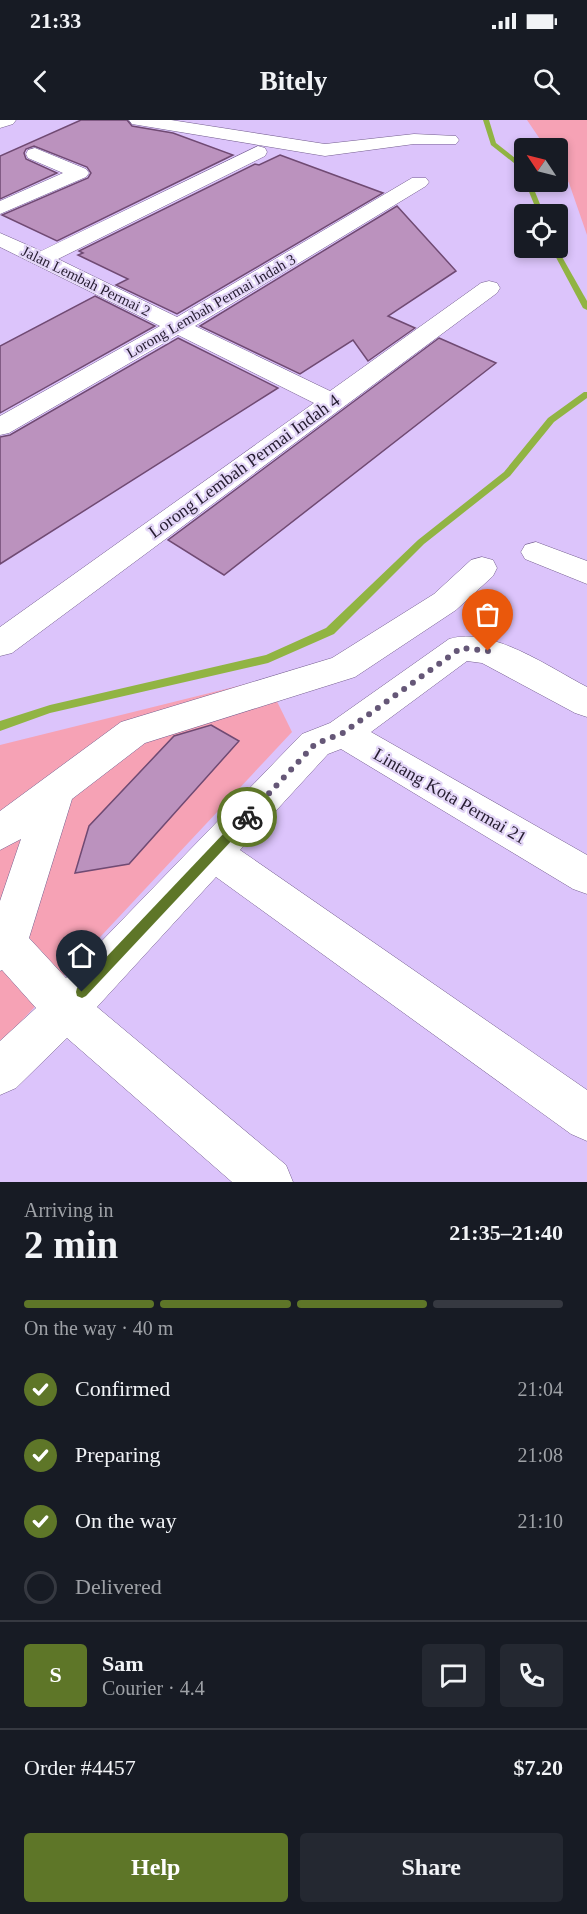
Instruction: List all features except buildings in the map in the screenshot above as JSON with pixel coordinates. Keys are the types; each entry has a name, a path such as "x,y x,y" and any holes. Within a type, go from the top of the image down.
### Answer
{"street":[{"path":"0,123 7,120"},
{"path":"138,120 325,150 414,139 450,140"},
{"path":"42,259 258,152"},
{"path":"0,208 79,173 35,154"},
{"name":"Lorong Lembah Permai Indah 3","path":"0,427 178,326 420,182"},
{"name":"Jalan Lembah Permai 2","path":"0,239 333,402"},
{"name":"Lorong Lembah Permai Indah 4","path":"0,644 489,288"},
{"path":"536,552 587,573"},
{"path":"0,833 133,732 343,668 445,602 482,568"},
{"path":"0,1072 66,1010 315,744 343,733 461,648 488,651 587,703"},
{"name":"Lintang Kota Permai 21","path":"343,733 587,876"},
{"path":"56,791 2,946 66,1010 269,1182"},
{"path":"213,853 587,1118"}],"shaded area":[{"path":"527,120 587,120 587,235 568,181 568,138 539,138"},
{"path":"266,679 292,732 0,1044 0,745"}],"waterway":[{"path":"486,120 493,144 514,160"},
{"path":"532,192 537,204"},
{"path":"560,258 587,308"},
{"path":"0,726 50,709 268,659 330,631 421,542 507,474 551,420 587,394"}],"way so far":[{"path":"247,817 315,744 343,733 461,648 488,651"}],"route":[{"path":"82,992 247,817"}]}
